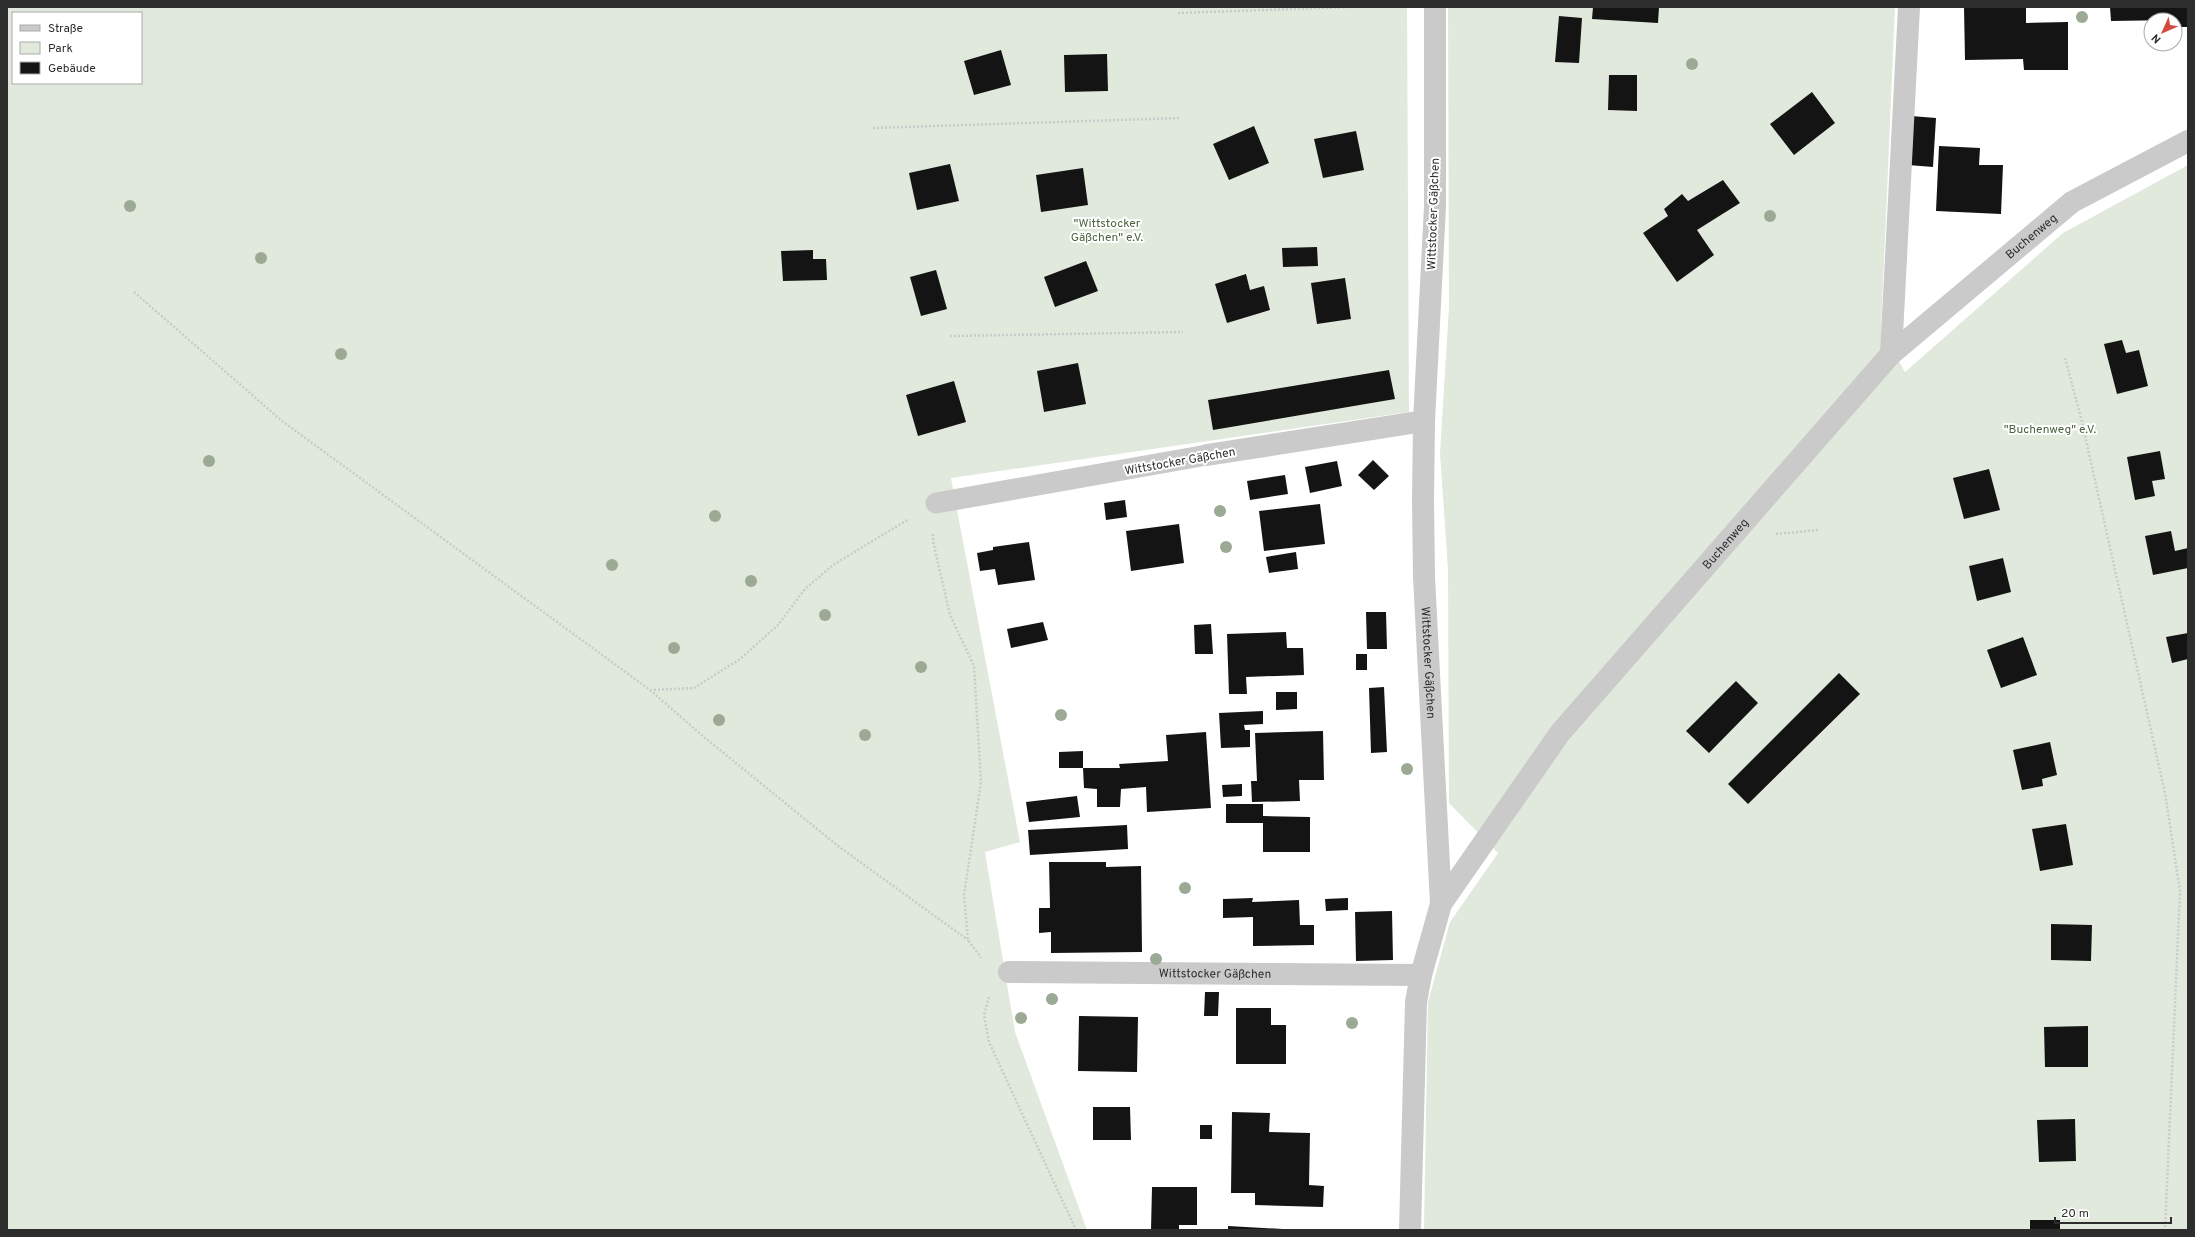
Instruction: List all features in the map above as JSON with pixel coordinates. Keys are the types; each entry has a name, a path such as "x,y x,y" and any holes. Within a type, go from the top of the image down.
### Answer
{"street":[{"name":"Wittstocker Gäßchen","path":"1410,1230 1416,1002 1421,975 1441,904 1424,577 1424,422 1435,206 1435,7"},
{"path":"1891,354 1909,7"},
{"name":"Buchenweg","path":"1560,733 1891,354 2072,202 2188,141"},
{"name":"Wittstocker Gäßchen","path":"1207,455 1424,422"},
{"name":"Wittstocker Gäßchen","path":"1441,904 1560,733"},
{"name":"Wittstocker Gäßchen","path":"1009,972 1421,975"}],"lane":[{"name":"Wittstocker Gäßchen","path":"936,503 1207,455"}],"path":[{"path":"1178,13 1351,7"},
{"path":"873,128 1180,118"},
{"path":"134,292 282,422 650,690 704,737 838,846 968,940 983,960 1009,972 991,991 984,1015 989,1042 1076,1230"},
{"path":"950,336 1183,332"},
{"path":"2065,358 2081,418 2165,793 2180,891 2165,1230"},
{"path":"650,690 694,688 740,659 778,625 804,589 834,565 936,503"},
{"path":"936,503 933,541 950,614 974,666 981,782 964,896 968,940"}],"green space":[{"name":"\"Wittstocker Gäßchen\" e.V.","path":"7,7 1407,7 1409,412 951,478 1020,842 985,852 1015,1032 1087,1230 7,1230"},
{"name":"\"Buchenweg\" e.V.","path":"1448,7 1895,7 1881,330 1905,372 2063,233 2188,165 2188,1230 1424,1230 1428,1002 1450,922 1498,853 1449,803 1448,570 1440,453 1449,307"}],"building":[{"path":"1593,7 1659,7 1658,23 1592,19"},
{"path":"1964,7 2026,7 2026,23 2068,22 2068,70 2024,70 2023,59 1965,60"},
{"path":"2110,7 2188,7 2188,27 2183,27 2183,12 2143,12 2143,20 2111,21"},
{"path":"1559,16 1582,18 1579,63 1555,62"},
{"path":"1001,50 1011,85 974,95 964,61"},
{"path":"1107,54 1108,91 1065,92 1064,55"},
{"path":"1609,75 1637,75 1637,111 1608,110"},
{"path":"1812,92 1835,123 1794,155 1770,124"},
{"path":"1911,116 1936,118 1933,167 1908,165"},
{"path":"1254,126 1269,163 1229,180 1213,144"},
{"path":"1356,131 1364,170 1323,178 1314,139"},
{"path":"1939,146 1980,148 1979,165 2003,165 2001,214 1936,211"},
{"path":"950,164 959,201 917,210 909,173"},
{"path":"1083,168 1088,205 1041,212 1036,175"},
{"path":"1723,180 1740,203 1697,230 1714,255 1677,282 1643,233 1668,216 1664,209 1682,194 1688,201"},
{"path":"1317,247 1318,266 1283,267 1282,248"},
{"path":"813,250 813,259 826,259 827,280 783,281 781,251"},
{"path":"1086,261 1098,291 1055,307 1044,277"},
{"path":"936,270 947,309 921,316 910,277"},
{"path":"1246,274 1250,290 1264,286 1270,310 1227,323 1215,284"},
{"path":"1345,278 1351,319 1317,324 1311,283"},
{"path":"2122,340 2126,353 2139,350 2148,386 2117,394 2104,344"},
{"path":"1078,363 1086,404 1044,412 1037,371"},
{"path":"1389,370 1395,399 1213,430 1208,400"},
{"path":"954,381 966,422 918,436 906,395"},
{"path":"2160,451 2165,479 2152,481 2155,496 2135,500 2127,457"},
{"path":"1373,460 1389,476 1374,490 1358,475"},
{"path":"1337,461 1342,486 1310,493 1305,467"},
{"path":"1989,469 2000,510 1964,519 1953,478"},
{"path":"1285,475 1288,494 1250,500 1247,481"},
{"path":"1125,500 1127,517 1106,520 1104,503"},
{"path":"1320,504 1325,544 1264,551 1259,511"},
{"path":"1179,524 1184,563 1131,571 1126,531"},
{"path":"2171,531 2175,551 2188,548 2188,568 2153,575 2145,536"},
{"path":"1029,542 1035,580 998,585 995,569 980,571 977,553 993,550 993,547"},
{"path":"1296,552 1298,569 1269,573 1266,557"},
{"path":"2003,558 2011,592 1977,601 1969,566"},
{"path":"1366,612 1386,612 1387,649 1367,649"},
{"path":"1043,622 1048,640 1011,648 1007,629"},
{"path":"1211,624 1213,654 1195,654 1194,625"},
{"path":"1286,632 1287,648 1303,648 1304,675 1246,677 1247,694 1229,694 1227,634"},
{"path":"2188,633 2188,659 2172,663 2166,637"},
{"path":"2023,637 2037,675 2001,688 1987,650"},
{"path":"1356,654 1367,654 1367,670 1356,670"},
{"path":"1839,673 1860,694 1748,804 1728,784"},
{"path":"1736,681 1758,703 1709,753 1686,731"},
{"path":"1384,687 1387,752 1371,753 1369,688"},
{"path":"1276,692 1297,692 1297,709 1276,710"},
{"path":"1263,711 1263,724 1244,725 1245,730 1250,730 1250,747 1221,748 1219,713"},
{"path":"1323,731 1324,780 1299,780 1300,801 1252,802 1251,781 1257,781 1255,733"},
{"path":"1206,732 1211,808 1147,812 1146,787 1121,789 1120,807 1097,807 1097,789 1084,788 1083,768 1120,768 1119,764 1168,761 1166,735"},
{"path":"2050,742 2057,775 2042,779 2043,786 2022,790 2013,750"},
{"path":"1083,751 1083,768 1059,768 1059,752"},
{"path":"1242,784 1242,796 1223,797 1222,785"},
{"path":"1077,796 1080,817 1029,822 1026,802"},
{"path":"1226,804 1263,804 1263,816 1310,817 1310,852 1263,852 1263,823 1226,823"},
{"path":"2066,824 2073,865 2040,871 2032,829"},
{"path":"1127,825 1128,849 1030,855 1028,830"},
{"path":"1049,862 1106,862 1106,867 1141,866 1142,952 1051,953 1051,932 1039,933 1039,908 1050,908"},
{"path":"1253,898 1252,902 1299,900 1300,925 1314,925 1314,945 1253,946 1253,917 1223,918 1223,899"},
{"path":"1348,898 1348,910 1326,911 1325,899"},
{"path":"1392,911 1393,960 1356,961 1355,912"},
{"path":"2051,924 2092,925 2091,961 2051,960"},
{"path":"1205,992 1219,992 1218,1016 1204,1016"},
{"path":"1236,1008 1271,1008 1271,1025 1286,1025 1286,1064 1236,1064"},
{"path":"1079,1016 1138,1017 1137,1072 1078,1071"},
{"path":"2088,1026 2088,1067 2045,1067 2044,1027"},
{"path":"1093,1107 1130,1107 1131,1140 1093,1140"},
{"path":"1232,1112 1270,1113 1269,1132 1310,1133 1309,1185 1324,1186 1323,1207 1255,1205 1255,1193 1231,1193"},
{"path":"2075,1119 2076,1161 2039,1162 2037,1120"},
{"path":"1200,1125 1212,1125 1212,1139 1200,1139"},
{"path":"1152,1187 1197,1187 1197,1225 1179,1225 1179,1230 1151,1230"},
{"path":"2030,1220 2060,1220 2060,1230 2030,1230"},
{"path":"1228,1226 1283,1229 1283,1230 1228,1230"}]}
